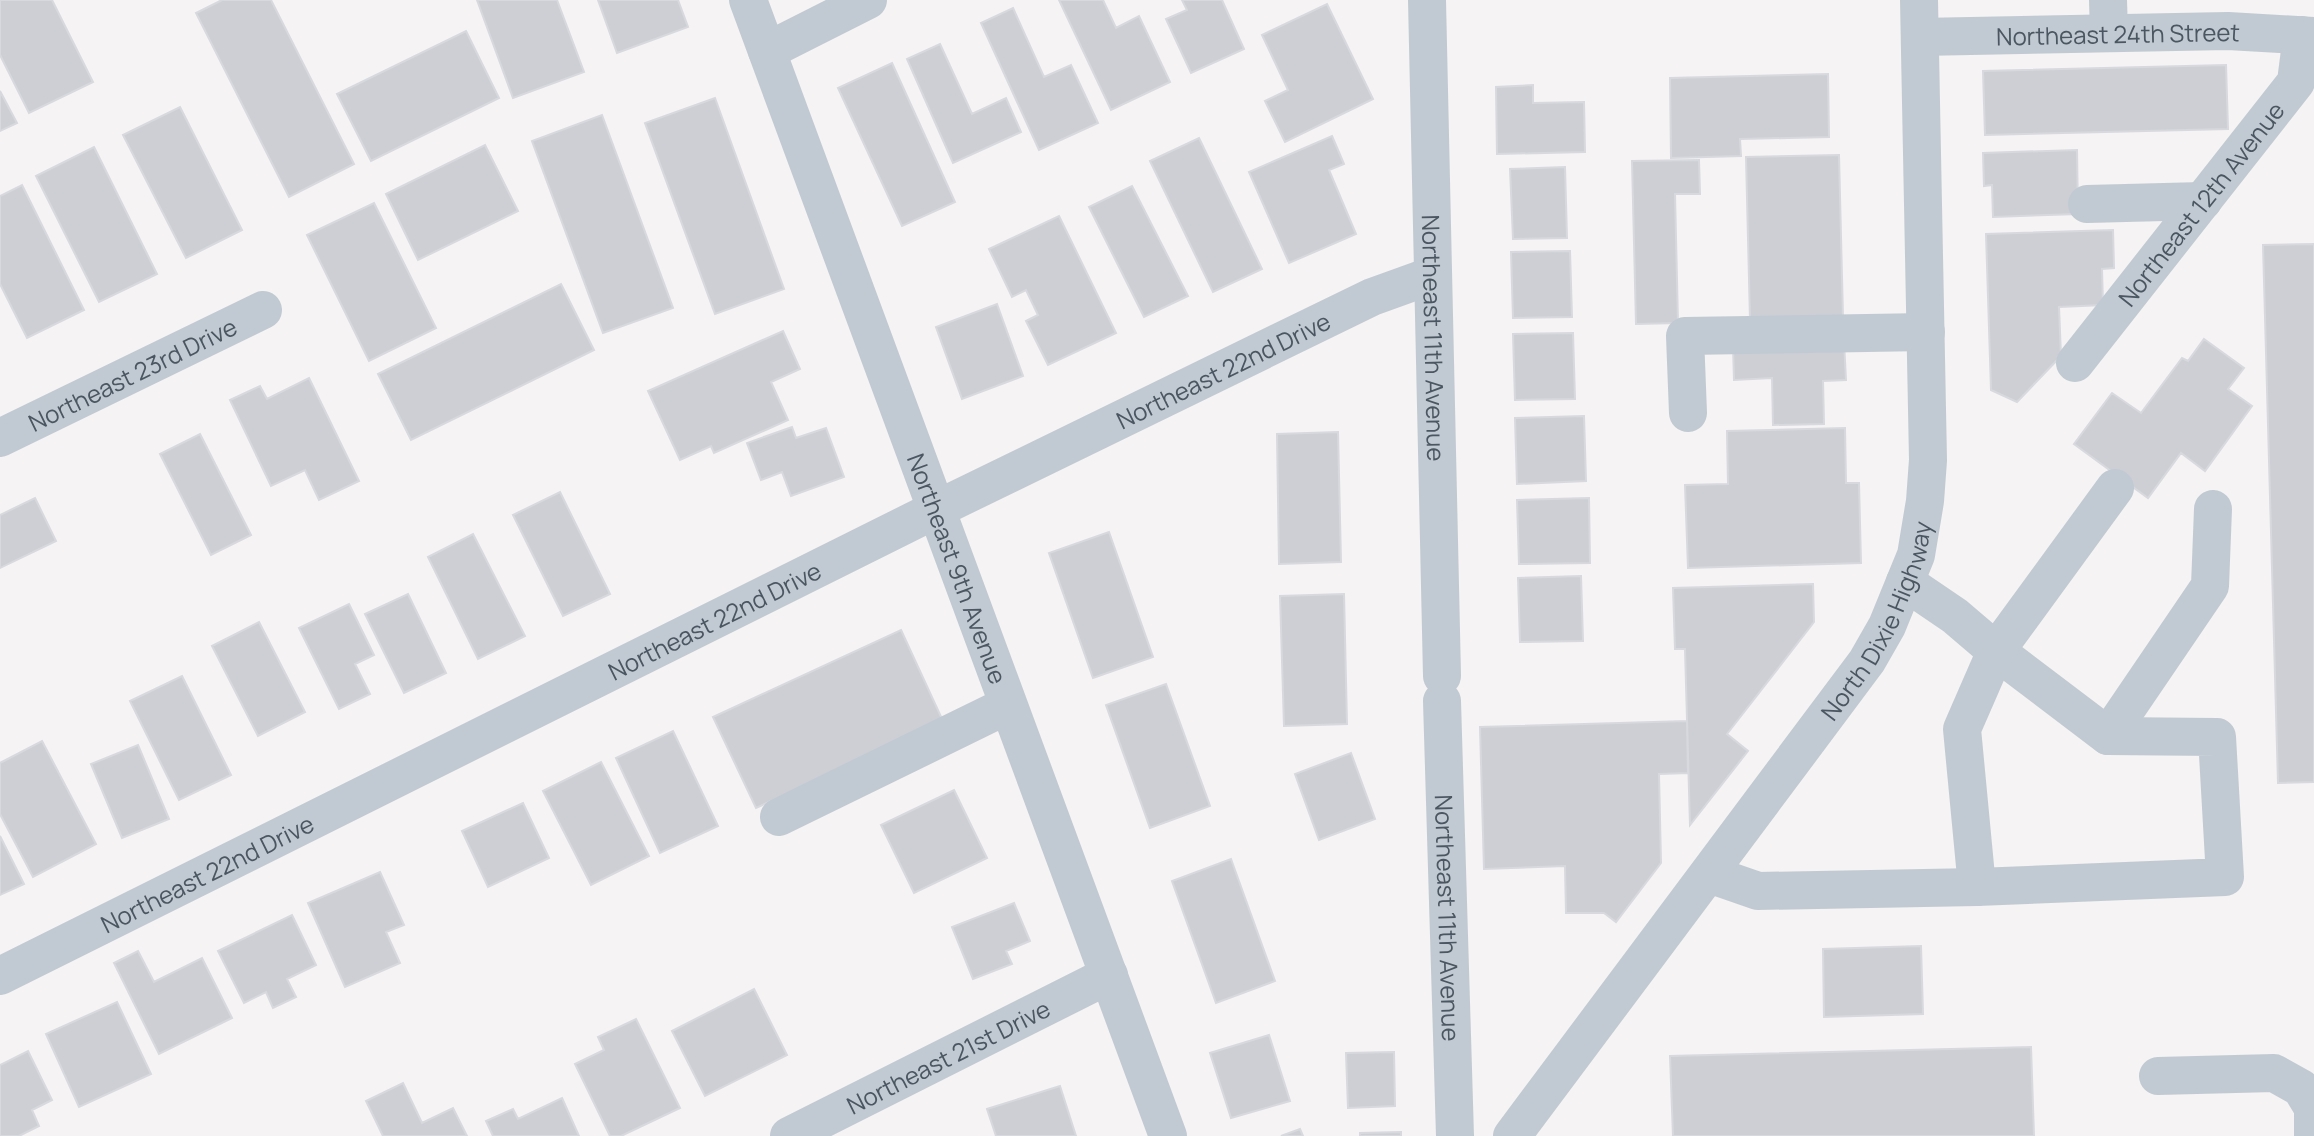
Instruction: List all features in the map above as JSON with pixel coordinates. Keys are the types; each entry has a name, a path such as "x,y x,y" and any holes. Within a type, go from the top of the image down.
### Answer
{"street":[{"name":"Northeast 9th Avenue","path":"748,0 1168,1136"},
{"path":"767,51 868,0"},
{"name":"Northeast 11th Avenue","path":"1427,0 1455,1136"},
{"name":"Northeast 24th Street","path":"1920,18 2109,17 2228,31 2308,35"},
{"name":"North Dixie Highway","path":"1513,1136 1867,661 1887,626 1916,555 1925,501 1928,460 1920,18"},
{"name":"Northeast 12th Avenue","path":"2076,363 2297,82 2308,35"},
{"path":"2087,204 2203,201"},
{"name":"Northeast 22nd Drive","path":"0,976 935,510 1372,297 1433,275"},
{"name":"Northeast 23rd Drive","path":"0,438 263,310"},
{"path":"1688,413 1685,336 1926,332"},
{"path":"1977,887 1962,729 1996,651 2115,488"},
{"path":"2108,736 2210,586 2213,509"},
{"path":"1709,874 1758,891 1977,887 2225,877 2217,737 2108,736 1996,651 1955,616 1905,582"},
{"path":"779,817 1008,705"},
{"name":"Northeast 21st Drive","path":"789,1136 1109,975"},
{"path":"2158,1076 2274,1073 2301,1088 2313,1108 2313,1136"}],"building":[{"path":"0,0 52,0 93,82 29,113 0,55"},
{"path":"222,0 271,0 354,164 289,197 196,13"},
{"path":"477,0 557,0 584,72 513,98"},
{"path":"598,0 678,0 688,27 617,53"},
{"path":"1059,0 1103,0 1116,28 1139,16 1170,82 1111,110"},
{"path":"1182,0 1222,0 1244,49 1191,73 1166,19 1187,10"},
{"path":"1327,4 1373,99 1285,142 1265,101 1288,90 1262,35"},
{"path":"1013,8 1044,77 1071,65 1098,123 1039,150 981,23"},
{"path":"466,31 499,98 371,161 337,94"},
{"path":"940,44 972,114 1006,98 1021,132 953,163 907,59"},
{"path":"892,63 955,202 902,226 838,88"},
{"path":"2226,65 2228,129 1985,135 1983,71"},
{"path":"1828,74 1829,137 1740,139 1741,156 1671,158 1670,78"},
{"path":"1533,85 1533,103 1584,102 1585,152 1497,154 1496,87"},
{"path":"0,91 17,123 0,131"},
{"path":"715,98 784,289 715,314 645,123"},
{"path":"180,107 242,230 186,258 123,135"},
{"path":"602,115 673,308 603,333 532,141"},
{"path":"1332,136 1344,164 1329,170 1356,234 1289,263 1249,172"},
{"path":"1199,138 1262,269 1213,292 1150,161"},
{"path":"485,145 518,211 418,260 386,194"},
{"path":"94,147 157,274 99,302 36,176"},
{"path":"2077,150 2078,214 1993,217 1992,185 1984,186 1983,153"},
{"path":"1839,155 1843,318 1750,320 1746,157"},
{"path":"1699,160 1700,194 1675,194 1678,323 1636,324 1632,161"},
{"path":"1565,167 1567,238 1513,239 1510,169"},
{"path":"22,185 84,310 27,338 0,284 0,196"},
{"path":"1132,186 1188,296 1144,317 1089,207"},
{"path":"374,203 436,328 369,361 307,235"},
{"path":"1059,216 1116,333 1048,365 1026,321 1038,315 1026,290 1012,297 989,249"},
{"path":"2113,230 2114,268 2102,269 2103,305 2059,307 2061,356 2017,402 1991,390 1986,234"},
{"path":"2314,244 2314,782 2278,783 2263,245"},
{"path":"1570,251 1572,317 1513,318 1511,252"},
{"path":"561,284 594,350 411,440 378,374"},
{"path":"997,304 1023,376 962,399 936,327"},
{"path":"783,331 800,369 771,382 788,420 714,453 711,446 680,460 648,391"},
{"path":"1573,333 1575,399 1515,400 1513,334"},
{"path":"2204,339 2244,368 2228,389 2252,406 2205,471 2181,453 2148,498 2074,444 2112,393 2141,413 2182,358 2188,361"},
{"path":"1844,342 1846,380 1823,381 1824,424 1773,425 1772,378 1734,380 1733,346"},
{"path":"309,378 359,481 319,500 305,470 271,486 230,400 260,386 267,399"},
{"path":"1584,416 1586,481 1517,484 1515,418"},
{"path":"792,427 796,438 826,428 844,477 791,496 782,472 761,480 747,443"},
{"path":"1845,428 1846,483 1859,483 1861,563 1688,568 1685,485 1728,484 1727,431"},
{"path":"1338,432 1341,562 1279,564 1277,434"},
{"path":"200,434 251,535 211,555 160,454"},
{"path":"560,492 610,594 563,616 513,515"},
{"path":"35,498 56,541 0,568 0,515"},
{"path":"1589,498 1590,563 1519,564 1517,500"},
{"path":"1109,532 1153,657 1093,678 1049,553"},
{"path":"473,534 525,636 478,659 428,557"},
{"path":"1581,576 1583,641 1520,642 1518,578"},
{"path":"1813,584 1814,622 1727,734 1748,751 1690,825 1685,649 1675,649 1673,588"},
{"path":"408,594 446,673 404,693 365,614"},
{"path":"1344,594 1347,724 1284,726 1280,596"},
{"path":"349,604 374,655 355,664 370,694 339,709 299,628"},
{"path":"259,622 305,712 258,736 212,646"},
{"path":"901,630 943,721 756,808 713,717"},
{"path":"182,676 231,775 179,800 130,701"},
{"path":"1166,684 1210,806 1150,828 1106,705"},
{"path":"1687,721 1688,773 1659,774 1661,863 1616,922 1604,913 1566,913 1565,866 1484,869 1480,727"},
{"path":"673,731 718,826 660,853 616,758"},
{"path":"42,741 96,844 33,877 0,814 0,763"},
{"path":"138,745 169,819 122,838 91,764"},
{"path":"1351,753 1375,819 1319,840 1295,774"},
{"path":"601,762 649,856 591,885 543,791"},
{"path":"954,790 987,858 914,893 881,825"},
{"path":"523,803 549,858 488,887 462,831"},
{"path":"0,836 24,884 0,895"},
{"path":"1231,859 1275,981 1216,1003 1172,881"},
{"path":"380,872 404,925 386,932 400,963 345,987 308,903"},
{"path":"1014,903 1030,941 1006,951 1012,964 973,979 952,927"},
{"path":"292,915 316,965 287,979 296,997 273,1008 266,992 244,1003 218,951"},
{"path":"1921,946 1923,1014 1824,1017 1823,949"},
{"path":"138,951 154,982 202,958 232,1018 159,1054 114,963"},
{"path":"754,989 787,1055 705,1096 672,1031"},
{"path":"117,1002 151,1074 79,1107 46,1034"},
{"path":"636,1019 680,1108 621,1136 610,1136 575,1064 604,1050 598,1037"},
{"path":"1269,1035 1290,1101 1231,1118 1210,1053"},
{"path":"2031,1047 2034,1136 1673,1136 1670,1056"},
{"path":"28,1051 52,1100 32,1110 39,1126 19,1136 0,1136 0,1065"},
{"path":"1394,1052 1395,1106 1348,1108 1346,1053"},
{"path":"403,1083 422,1123 453,1108 467,1136 383,1136 366,1101"},
{"path":"1060,1086 1076,1136 996,1136 987,1109"},
{"path":"562,1098 579,1136 493,1136 486,1121 513,1109 518,1119"},
{"path":"1300,1129 1303,1136 1281,1136"},
{"path":"1401,1132 1401,1136 1360,1136 1360,1133"}]}
